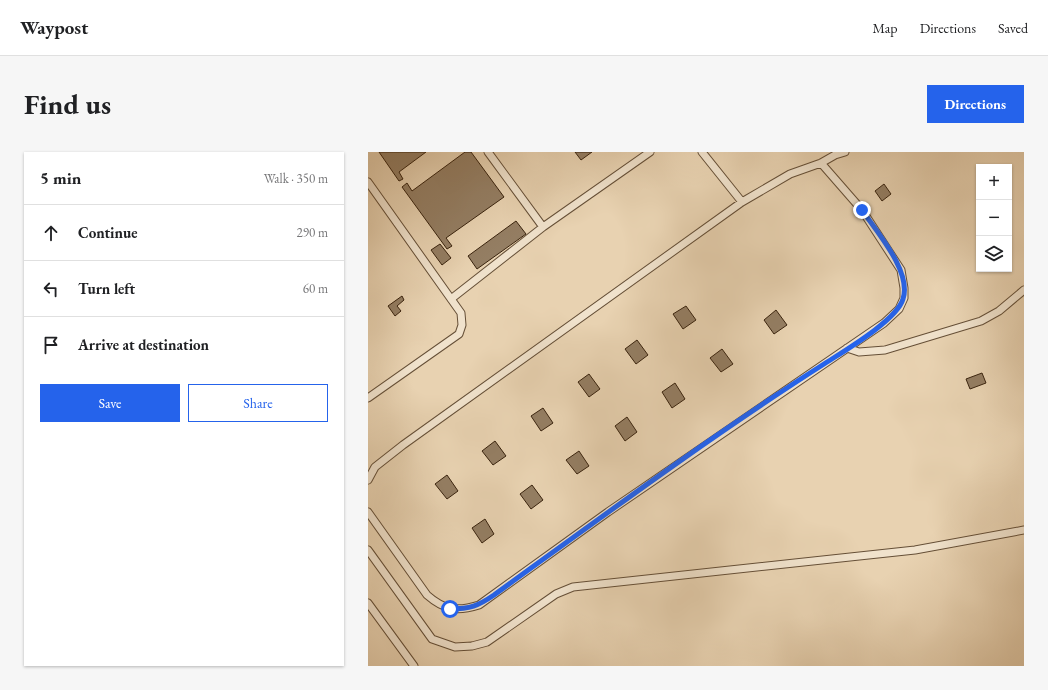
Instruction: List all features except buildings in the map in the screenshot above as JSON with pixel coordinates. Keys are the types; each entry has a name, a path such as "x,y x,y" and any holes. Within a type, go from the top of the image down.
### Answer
{"lane":[{"path":"488,152 543,227"},
{"path":"451,299 543,227 650,152"},
{"path":"702,152 742,202"},
{"path":"368,480 375,467 403,445 742,202 790,174 821,164 835,155 845,152"},
{"path":"368,512 427,595 437,604 450,609 465,609 479,605 608,512 803,377 884,323 899,309 904,298 901,270 862,210 821,164"},
{"path":"368,182 461,313 462,325 459,334 368,398"},
{"path":"847,348 859,352 885,350 981,321 999,311 1024,290"},
{"path":"368,550 432,639 455,648 487,642 556,594 574,587 914,550 1024,530"},
{"path":"368,603 414,666"}],"route":[{"path":"450,609 465,609 479,605 494,595 608,512 803,377 884,323 899,309 904,298 901,270 862,210"}]}
